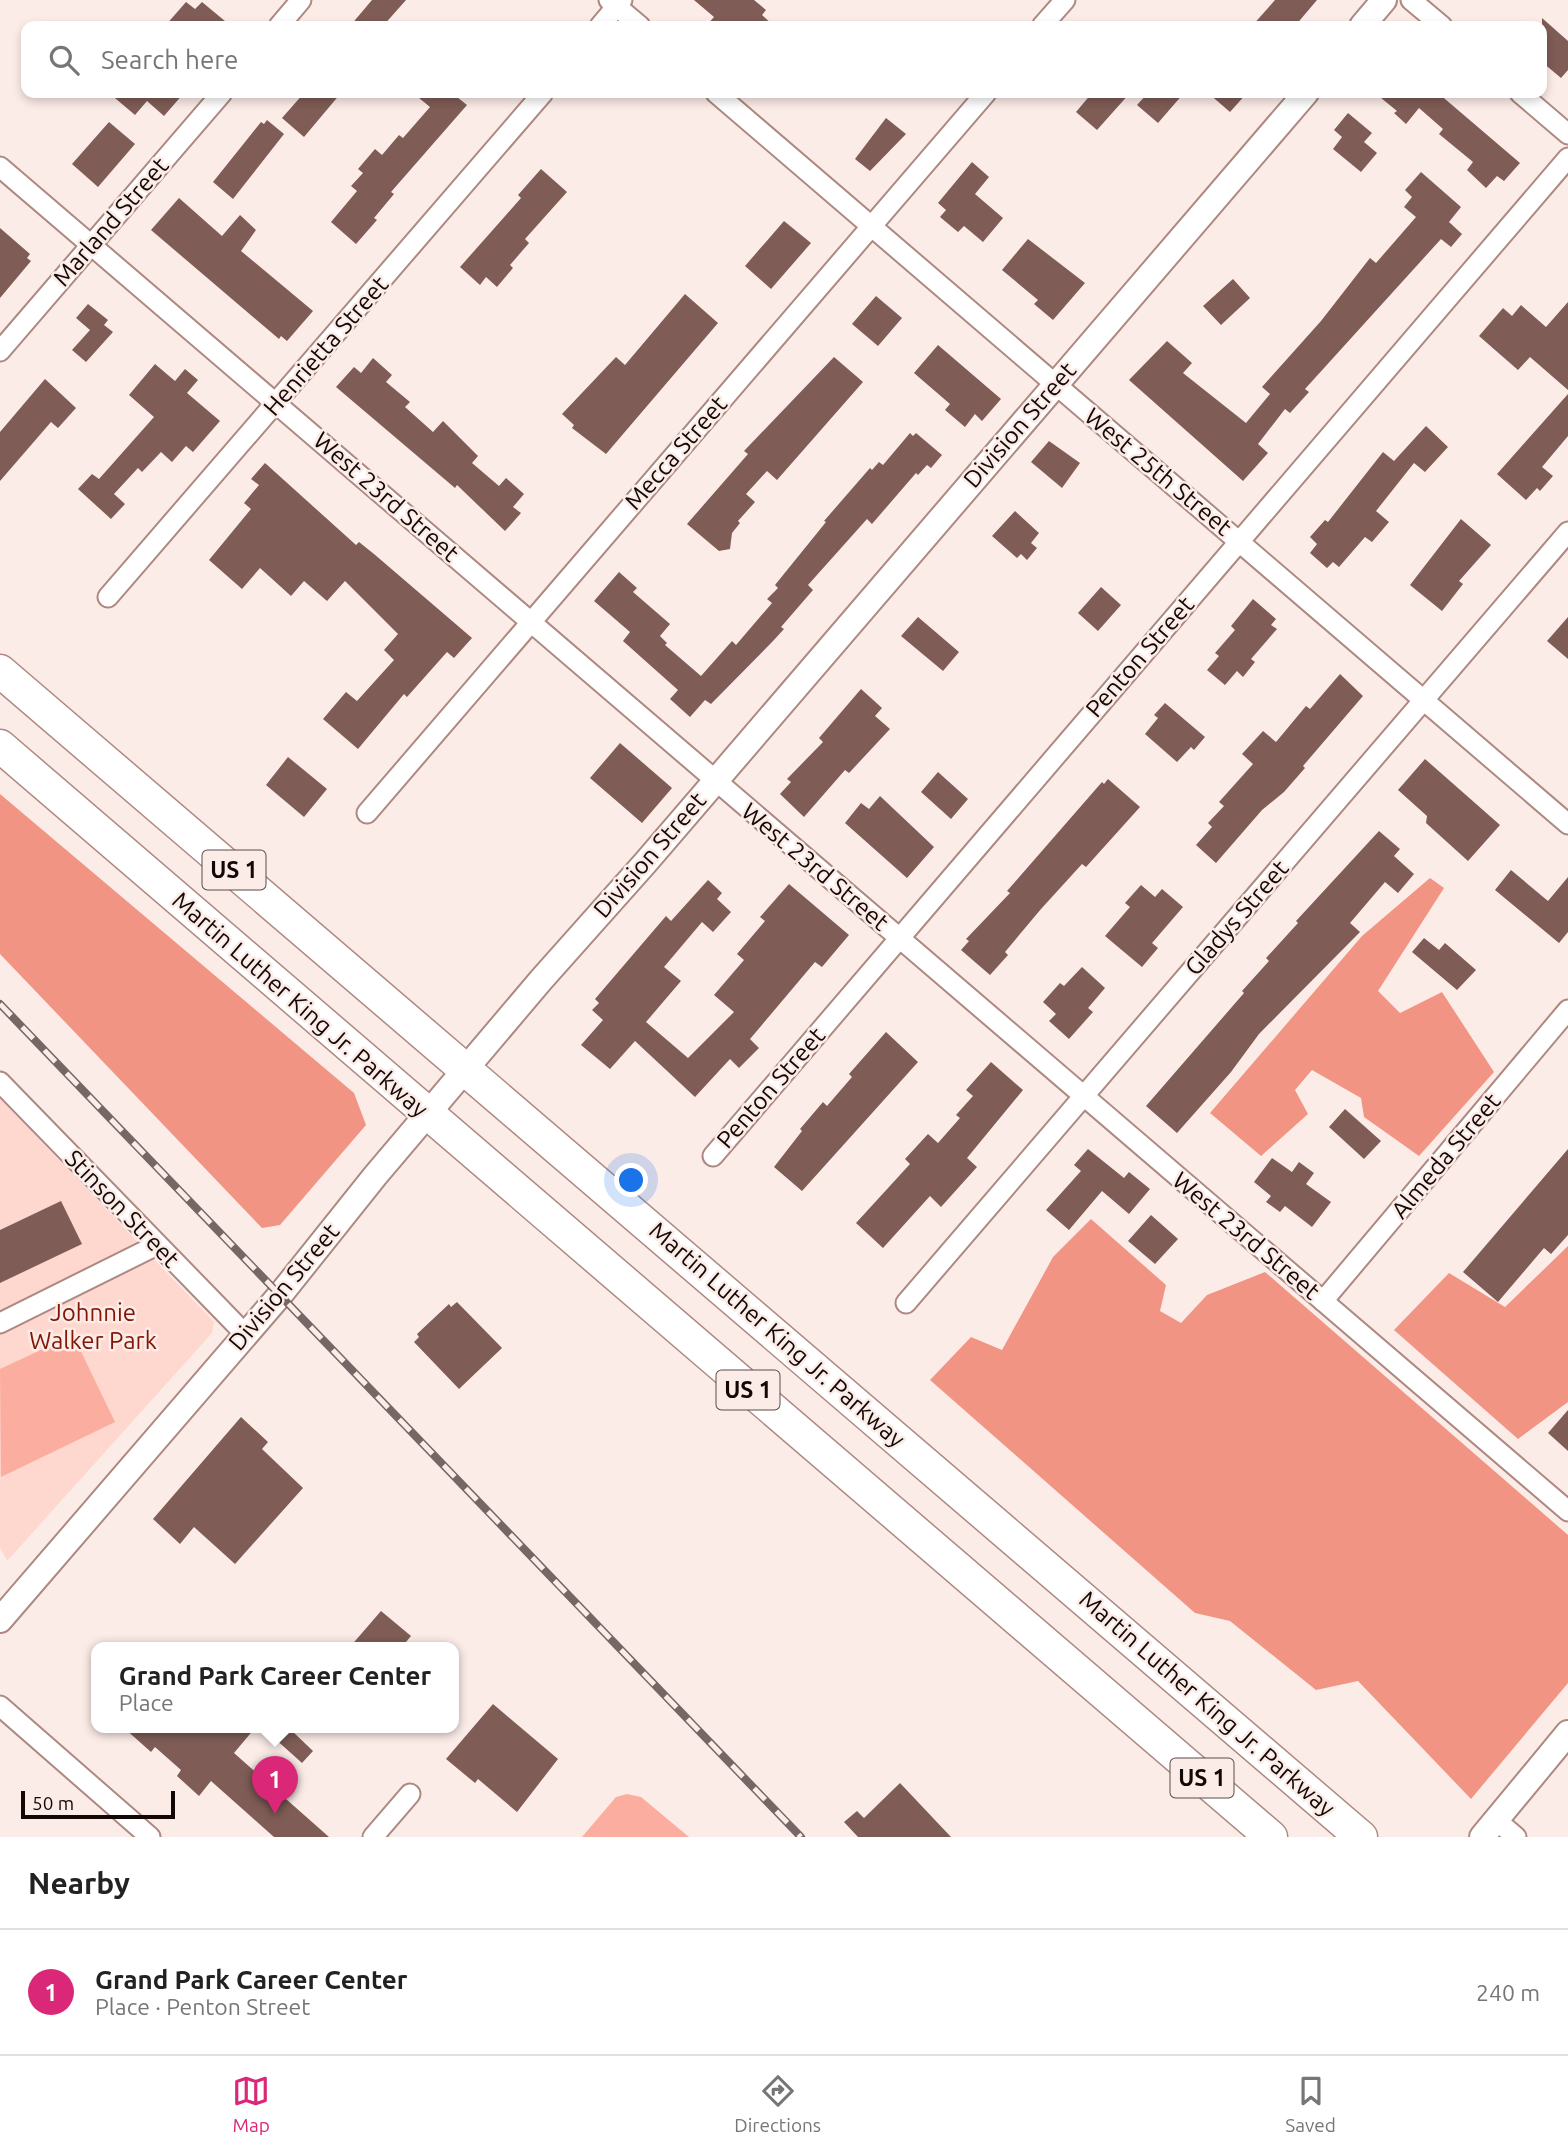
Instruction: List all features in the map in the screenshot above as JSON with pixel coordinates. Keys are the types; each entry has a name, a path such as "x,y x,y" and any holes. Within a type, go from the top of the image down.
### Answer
{"highway":[{"name":"Martin Luther King Jr. Parkway","path":"0,671 1362,1837"},
{"name":"Martin Luther King Jr. Parkway","path":"0,746 1271,1837"}],"street":[{"path":"283,21 301,0"},
{"path":"1046,21 1065,0"},
{"path":"1366,21 1384,0"},
{"path":"1411,0 1436,21"},
{"path":"603,21 616,2 634,21"},
{"name":"Marland Street","path":"0,351 218,98"},
{"name":"Henrietta Street","path":"108,597 539,98"},
{"name":"West 25th Street","path":"722,98 1568,824"},
{"name":"Mecca Street","path":"367,813 982,98"},
{"name":"Division Street","path":"0,1620 245,1334 427,1115 1302,98"},
{"path":"1526,98 1568,134"},
{"name":"Penton Street","path":"712,1156 1568,158"},
{"name":"West 23rd Street","path":"0,167 1568,1511"},
{"name":"Gladys Street","path":"906,1303 1568,532"},
{"name":"Almeda Street","path":"1324,1301 1568,1010"},
{"name":"Stinson Street","path":"0,1082 245,1334"},
{"path":"0,1323 157,1245"},
{"path":"0,1706 150,1837"},
{"path":"1516,1837 1489,1828 1568,1733"},
{"path":"373,1837 410,1794"}],"green space":[{"name":"Johnnie Walker Park","path":"0,1098 214,1322 212,1333 7,1561 0,1547"}],"shaded area":[{"path":"0,794 354,1093 366,1125 280,1225 262,1228 0,954"},
{"path":"1430,878 1444,888 1378,991 1400,1013 1442,992 1494,1072 1419,1156 1364,1117 1361,1098 1312,1070 1295,1090 1308,1114 1261,1156 1210,1113 1362,936"},
{"path":"1091,1219 1166,1285 1160,1311 1181,1323 1207,1295 1265,1272 1568,1535 1568,1683 1471,1799 1358,1681 1316,1690 1230,1621 1195,1613 930,1380 971,1337 1002,1350 1053,1257"},
{"path":"1568,1246 1568,1402 1518,1439 1394,1330 1449,1273 1505,1307"},
{"path":"73,1335 115,1422 1,1477 0,1369"},
{"path":"627,1794 641,1797 689,1837 582,1837 616,1797"}],"building":[{"path":"372,0 406,0 387,21 354,21"},
{"path":"694,0 754,0 766,10 762,15 769,21 710,21 714,17"},
{"path":"1275,0 1317,0 1299,21 1256,21"},
{"path":"186,2 195,9 202,2 225,21 169,21"},
{"path":"1547,22 1568,41 1568,70 1561,78 1547,66"},
{"path":"115,98 180,98 164,116 147,101 135,115"},
{"path":"300,98 337,98 304,137 282,118"},
{"path":"419,98 458,98 467,105 391,192 394,194 374,218 377,220 356,244 331,222 357,191 351,186 363,173 358,169 375,149 382,155 399,135 403,138 430,107"},
{"path":"1088,98 1126,98 1097,130 1076,112"},
{"path":"1143,98 1180,98 1158,123 1137,105"},
{"path":"1214,98 1243,98 1230,112"},
{"path":"1381,98 1444,98 1520,163 1504,181 1497,176 1486,188 1467,170 1473,162 1439,134 1443,129 1419,108 1406,124 1394,113 1397,111"},
{"path":"1348,113 1372,133 1364,142 1377,153 1361,172 1333,149 1342,137 1334,130"},
{"path":"886,118 906,134 870,171 855,159"},
{"path":"267,120 284,134 233,199 213,182 261,122 264,124"},
{"path":"109,122 135,144 98,187 72,164"},
{"path":"972,162 989,177 975,194 1003,218 983,242 964,226 958,232 940,217 946,210 938,203"},
{"path":"541,169 567,192 525,239 529,243 510,265 513,268 497,287 486,277 480,285 460,267 521,198 518,195"},
{"path":"1421,172 1461,207 1449,222 1462,234 1451,247 1441,239 1305,389 1309,392 1290,413 1285,409 1258,444 1268,453 1243,481 1129,380 1167,341 1192,363 1183,373 1246,423 1270,394 1262,387 1321,321 1370,258 1376,263 1416,217 1404,207 1412,197 1405,190"},
{"path":"179,198 222,236 240,215 256,230 241,251 313,311 287,341 281,336 279,339 151,230"},
{"path":"784,221 811,243 771,289 745,266"},
{"path":"0,228 30,254 27,258 31,261 0,298"},
{"path":"1028,239 1085,283 1053,320 1034,304 1038,300 1002,270"},
{"path":"1233,279 1250,298 1221,325 1203,306"},
{"path":"685,294 718,323 606,454 572,428 574,425 562,414 616,357 625,365"},
{"path":"876,296 902,318 878,346 852,324"},
{"path":"1568,302 1568,390 1530,357 1518,370 1479,336 1503,308 1512,316 1521,305 1546,327"},
{"path":"88,304 108,320 104,325 113,332 86,362 72,350 90,330 76,318"},
{"path":"938,345 1001,399 982,421 975,414 965,427 945,410 950,404 914,373"},
{"path":"834,357 863,382 777,480 767,471 746,494 755,502 738,521 740,523 732,533 730,549 719,551 687,524 748,454 744,451"},
{"path":"373,358 392,375 386,382 410,402 405,407 433,432 443,421 478,456 472,463 499,486 506,478 524,494 513,507 521,513 505,531 457,485 455,488 336,387 354,367 361,373"},
{"path":"155,364 175,381 185,369 198,380 187,393 220,421 193,452 186,446 172,462 161,452 142,472 138,468 114,494 125,504 111,519 78,489 92,474 99,479 154,417 129,395"},
{"path":"45,379 76,408 58,428 51,422 0,481 0,432"},
{"path":"1568,394 1568,436 1542,467 1553,476 1540,491 1537,488 1526,500 1497,474"},
{"path":"1426,426 1448,447 1425,472 1414,463 1376,511 1389,522 1372,542 1365,537 1339,567 1333,562 1327,568 1310,553 1317,544 1310,537 1325,520 1328,522 1383,452 1394,461"},
{"path":"910,433 913,436 916,433 942,455 931,468 927,465 918,475 916,473 872,524 867,519 808,585 813,590 781,627 784,629 711,704 705,700 690,717 670,699 678,690 623,641 630,632 594,601 619,572 637,588 633,592 670,624 660,636 667,643 665,645 701,676 732,641 736,645 772,603 767,599 778,588 775,585 826,522 824,521 870,468 872,470 879,462 883,465"},
{"path":"1049,441 1080,463 1062,488 1031,462"},
{"path":"265,463 356,545 359,542 374,554 472,638 454,658 447,652 407,697 404,694 358,749 323,719 346,692 357,701 394,660 384,650 398,634 345,581 327,601 304,581 291,596 260,568 242,589 209,560 251,509 244,503 259,485 251,479"},
{"path":"1015,511 1039,533 1031,543 1037,548 1027,560 1021,554 1017,558 992,536"},
{"path":"1461,519 1491,545 1459,581 1463,584 1442,611 1410,585"},
{"path":"1101,587 1121,605 1098,631 1078,613"},
{"path":"1253,599 1276,619 1271,625 1277,629 1251,659 1255,662 1243,677 1237,671 1225,685 1207,670 1219,656 1215,653 1235,630 1231,626"},
{"path":"918,617 959,652 943,671 901,636"},
{"path":"1568,617 1568,659 1547,641"},
{"path":"1340,674 1363,696 1284,792 1262,810 1216,863 1196,845 1212,827 1208,823 1224,806 1219,802 1253,764 1242,754 1263,731 1276,742 1306,706 1310,709"},
{"path":"861,689 882,708 875,716 890,729 849,773 845,770 804,817 780,794 791,782 787,779 823,742 819,738"},
{"path":"1165,703 1205,737 1194,750 1191,747 1177,762 1145,734 1158,718 1154,715"},
{"path":"620,743 672,788 642,823 590,778"},
{"path":"288,757 327,789 304,817 266,785"},
{"path":"1425,759 1500,825 1468,861 1426,823 1427,816 1398,790"},
{"path":"938,772 968,799 951,819 921,792"},
{"path":"1108,779 1140,807 1086,867 1082,864 1041,909 1005,952 1008,955 990,975 961,950 969,941 966,939 1010,893 1007,891 1102,782 1104,784"},
{"path":"880,796 934,847 907,878 845,823 861,803 869,809"},
{"path":"1379,831 1400,849 1394,856 1414,874 1398,893 1385,882 1350,923 1360,932 1259,1034 1231,1072 1177,1133 1146,1106 1244,993 1242,991 1269,961 1266,958 1298,923 1296,921"},
{"path":"1511,870 1548,901 1568,877 1568,932 1559,943 1495,890"},
{"path":"708,880 722,893 717,899 731,912 713,932 702,922 664,967 681,981 646,1022 688,1058 734,1012 714,995 744,960 737,954 765,921 760,917 789,884 849,935 822,967 815,962 750,1039 759,1048 739,1068 730,1059 695,1097 635,1041 610,1069 581,1045 603,1020 592,1010 599,1003 595,999 666,916 671,921"},
{"path":"1141,885 1155,897 1162,889 1183,907 1152,943 1158,948 1142,967 1105,936 1130,907 1125,903"},
{"path":"1424,938 1439,950 1445,943 1476,970 1457,990 1412,952"},
{"path":"1082,967 1105,988 1088,1008 1093,1012 1069,1039 1049,1021 1056,1014 1043,1002 1060,983 1064,986"},
{"path":"886,1032 918,1062 802,1191 774,1167 802,1131 800,1129 823,1102 827,1106 852,1077 849,1074"},
{"path":"991,1062 1023,1090 967,1158 977,1167 941,1207 930,1196 883,1248 856,1223 910,1164 905,1159 928,1134 938,1143 960,1118 956,1115 973,1096 966,1090"},
{"path":"1345,1109 1381,1141 1364,1159 1329,1127"},
{"path":"1088,1149 1124,1178 1129,1172 1150,1189 1129,1214 1102,1191 1069,1230 1046,1210 1081,1171 1074,1165"},
{"path":"1568,1149 1568,1235 1551,1254 1544,1248 1498,1302 1463,1272"},
{"path":"1272,1158 1292,1172 1299,1162 1314,1173 1306,1184 1331,1202 1312,1227 1285,1206 1280,1212 1266,1202 1271,1196 1254,1182"},
{"path":"61,1201 82,1244 0,1283 0,1230"},
{"path":"1151,1215 1178,1239 1155,1264 1128,1241"},
{"path":"457,1302 502,1348 459,1389 414,1342 419,1337 417,1334 449,1304 451,1307"},
{"path":"1568,1410 1568,1451 1548,1433"},
{"path":"241,1417 268,1442 262,1449 303,1488 235,1564 194,1527 180,1544 153,1519"},
{"path":"381,1611 411,1636 406,1642 354,1642"},
{"path":"493,1704 558,1759 517,1812 478,1779 475,1783 446,1759"},
{"path":"130,1733 251,1733 234,1753 329,1837 274,1837 211,1781 199,1796 177,1776 181,1770 155,1747 151,1752"},
{"path":"269,1733 294,1733 313,1751 302,1763"},
{"path":"900,1783 951,1837 858,1837 844,1822 857,1811 864,1818"}],"railway":[{"path":"0,1004 801,1837"}],"place":[{"name":"Grand Park Career Center","path":"275,1814"}]}
